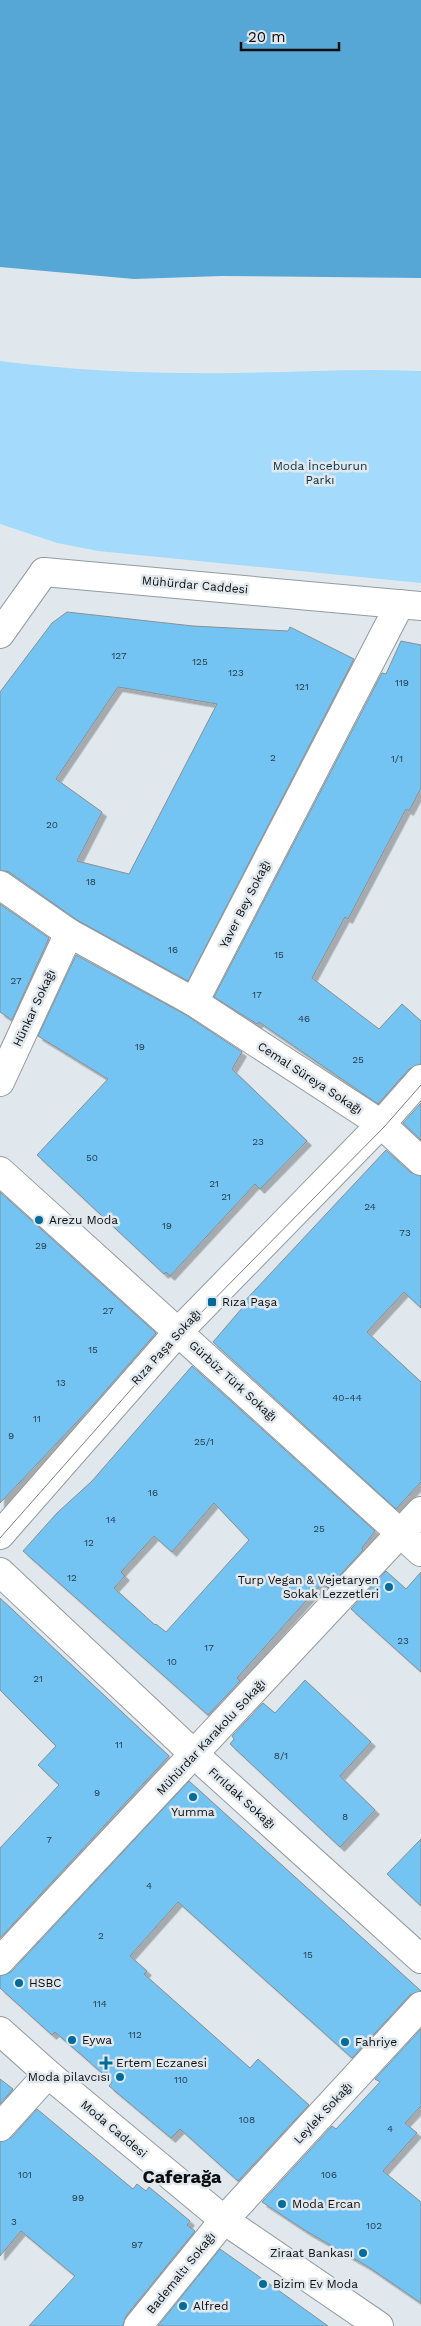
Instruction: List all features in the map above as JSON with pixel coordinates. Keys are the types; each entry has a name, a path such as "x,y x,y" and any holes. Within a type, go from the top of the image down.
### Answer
{"street":[{"name":"Mühürdar Caddesi","path":"0,634 44,572 410,605"},
{"name":"Yaver Bey Sokağı","path":"194,1002 410,605"},
{"path":"0,885 69,933 194,1002"},
{"name":"Hünkar Sokağı","path":"0,1082 69,933"},
{"name":"Cemal Süreya Sokağı","path":"194,1002 381,1124 421,1161"},
{"name":"Rıza Paşa Sokağı","path":"0,1535 178,1332 381,1124 421,1079"},
{"name":"Gürbüz Türk Sokağı","path":"0,1171 421,1552"},
{"name":"Mühürdar Karakolu Sokağı","path":"0,1961 195,1755 421,1511"},
{"name":"Fırıldak Sokağı","path":"0,1572 195,1755 421,1959"},
{"name":"Leylek Sokağı","path":"224,2220 421,2006"},
{"name":"Moda Caddesi","path":"0,2031 48,2074 224,2220 379,2326"},
{"path":"0,2127 48,2074"},
{"name":"Bademaltı Sokağı","path":"138,2326 224,2220"}],"green space":[{"name":"Moda İnceburun Parkı","path":"0,361 87,369 177,373 421,371 421,583 98,551 57,543 0,524"}],"shaded area":[{"path":"0,0 421,0 421,278 222,276 134,279 0,267"}],"building":[{"path":"67,612 193,626 288,631 290,627 354,659 188,981 77,920 9,872 0,870 0,692 52,623","holes":["118,687 217,704 129,874 77,861 102,812 56,779"]},
{"path":"401,641 421,645 421,788 409,811 406,809 348,919 345,917 312,978 379,1029 402,1004 421,1021 421,1064 409,1069 378,1104 259,1022 257,1024 214,997 382,673 386,674"},
{"path":"0,904 49,938 12,1020 0,1012"},
{"path":"76,955 186,1015 242,1052 232,1069 307,1141 260,1189 255,1184 170,1276 166,1272 164,1274 37,1155 108,1079 38,1036"},
{"path":"421,1103 421,1140 403,1123"},
{"path":"386,1150 410,1172 421,1176 421,1308 404,1292 367,1332 421,1382 421,1482 396,1509 213,1342 243,1307 241,1305"},
{"path":"0,1192 156,1333 93,1405 0,1503"},
{"path":"192,1366 375,1531 362,1548 363,1550 328,1588 322,1583 237,1678 240,1681 208,1715 23,1551 57,1513 92,1481","holes":["214,1503 249,1540 166,1632 155,1625 114,1588 125,1576 121,1572 154,1536 172,1552"]},
{"path":"386,1571 406,1589 421,1572 421,1672 351,1609"},
{"path":"0,1598 169,1756 0,1938 0,1848 59,1785 38,1765 56,1746 0,1690"},
{"path":"305,1680 371,1742 340,1776 375,1810 340,1847 230,1744 234,1739 232,1736 263,1703 275,1713"},
{"path":"189,1781 421,1991 410,1995 352,2058 178,1902 130,1956 147,1971 144,1974 250,2068 258,2059 309,2105 238,2181 180,2129 171,2138 109,2086 112,2082 77,2051 55,2032 52,2035 0,1988 0,1976 11,1972"},
{"path":"421,1839 421,1906 387,1874"},
{"path":"421,2029 421,2106 405,2123 417,2133 383,2171 421,2202 421,2303 367,2266 306,2231 262,2202 332,2126 336,2129 380,2082 375,2079"},
{"path":"0,2079 13,2089 0,2104"},
{"path":"37,2109 133,2189 137,2184 146,2191 149,2187 190,2221 187,2225 195,2231 126,2316 123,2326 29,2326 75,2276 21,2231 0,2256 0,2142 12,2137"},
{"path":"220,2249 278,2290 328,2326 158,2326"}],"tram line":[{"path":"0,1538 180,1334 384,1127 421,1085"}],"place":[{"name":"Arezu Moda","path":"39,1220"},
{"name":"Rıza Paşa","path":"212,1302"},
{"name":"Turp Vegan & Vejetaryen Sokak Lezzetleri","path":"389,1587"},
{"name":"Yumma","path":"193,1797"},
{"name":"HSBC","path":"19,1983"},
{"name":"Eywa","path":"72,2040"},
{"name":"Fahriye","path":"345,2042"},
{"name":"Ertem Eczanesi","path":"106,2063"},
{"name":"Moda pilavcısı","path":"120,2077"},
{"name":"Moda Ercan","path":"282,2204"},
{"name":"Ziraat Bankası","path":"363,2253"},
{"name":"Bizim Ev Moda","path":"263,2284"},
{"name":"Alfred","path":"183,2306"}],"district":[{"name":"Caferağa","path":"182,2177"}]}
